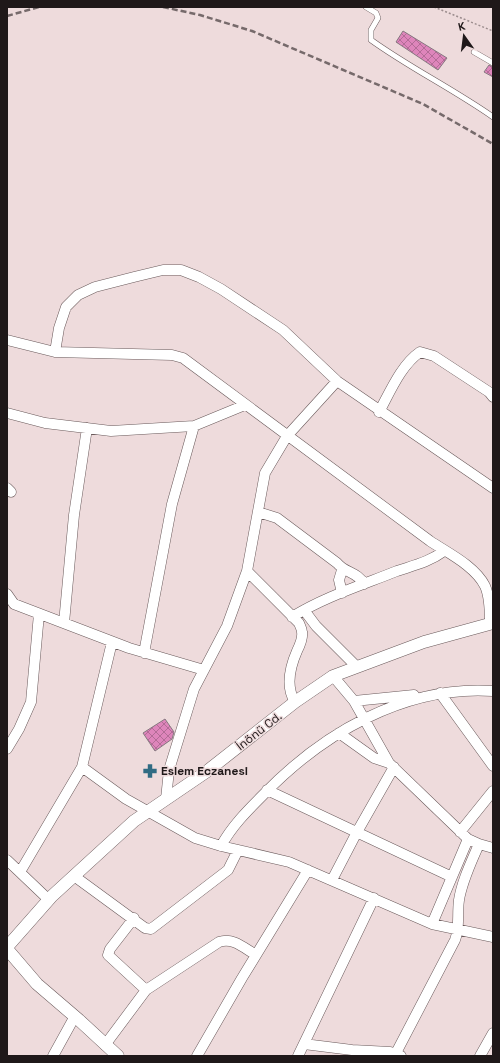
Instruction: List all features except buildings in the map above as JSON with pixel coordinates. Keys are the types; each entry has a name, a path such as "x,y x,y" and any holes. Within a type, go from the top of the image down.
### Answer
{"street":[{"path":"55,352 59,328 66,307 78,296 94,286 164,270 181,270 199,277 221,289 283,330 337,382 379,412 493,488"},
{"path":"7,340 55,352 172,355 183,358 287,436 472,570 485,587 491,623"},
{"path":"379,412 404,370 413,357 420,352 434,356 489,392 493,397"},
{"path":"166,799 169,770 194,689 227,626 247,571 265,474 287,436 337,382"},
{"path":"7,414 45,423 111,431 194,426 245,405"},
{"path":"144,653 172,504 194,426"},
{"path":"64,623 74,515 87,428"},
{"path":"258,512 277,518 337,563 342,570 352,573 362,579 364,584"},
{"path":"292,617 304,610 364,584 432,560 444,551"},
{"path":"342,570 339,580 342,593"},
{"path":"247,571 299,623 303,632 300,644 292,662 289,682 290,694 295,702"},
{"path":"7,594 11,604 144,653 204,670"},
{"path":"304,610 316,626 356,666"},
{"path":"7,748 19,729 31,702 40,614"},
{"name":"İnönü Cd.","path":"7,948 49,900 134,821 206,772 295,702 333,676 356,666 424,642 491,623"},
{"path":"20,872 82,767 112,642"},
{"path":"333,676 354,701 392,765 468,839 493,848"},
{"path":"221,846 239,819 267,790 305,756 339,733 364,719 425,696 440,693 493,691"},
{"path":"440,693 493,766"},
{"path":"354,701 413,695 425,696"},
{"path":"339,733 374,758 392,765"},
{"path":"332,880 392,765"},
{"path":"82,767 126,799 185,833 221,846 289,862 432,924 493,937"},
{"path":"267,790 452,877"},
{"path":"460,832 493,791"},
{"path":"432,924 468,839"},
{"path":"304,1044 353,1053 398,1055 455,940 458,930 460,893 479,844"},
{"path":"74,876 134,918 145,928 150,929 228,870 238,850"},
{"path":"7,860 49,900"},
{"path":"197,1056 308,870"},
{"path":"298,1056 374,898"},
{"path":"134,918 110,948 108,955 146,990"},
{"path":"106,1045 146,990 220,942 226,939 234,941 256,955"},
{"path":"7,948 37,984 75,1016 118,1056"},
{"path":"53,1056 75,1016"},
{"path":"480,1056 493,1034"}],"lane":[{"path":"366,7 376,13 378,18 371,30 371,40 425,75 460,94 493,117"},
{"path":"474,52 493,64"},
{"path":"375,699 379,713"}],"path":[{"path":"434,7 493,31"}],"railway":[{"path":"7,16 39,7"},
{"path":"163,7 200,15 252,31 423,104 493,144"}],"place":[{"name":"Eslem Eczanesi","path":"150,771"}]}
